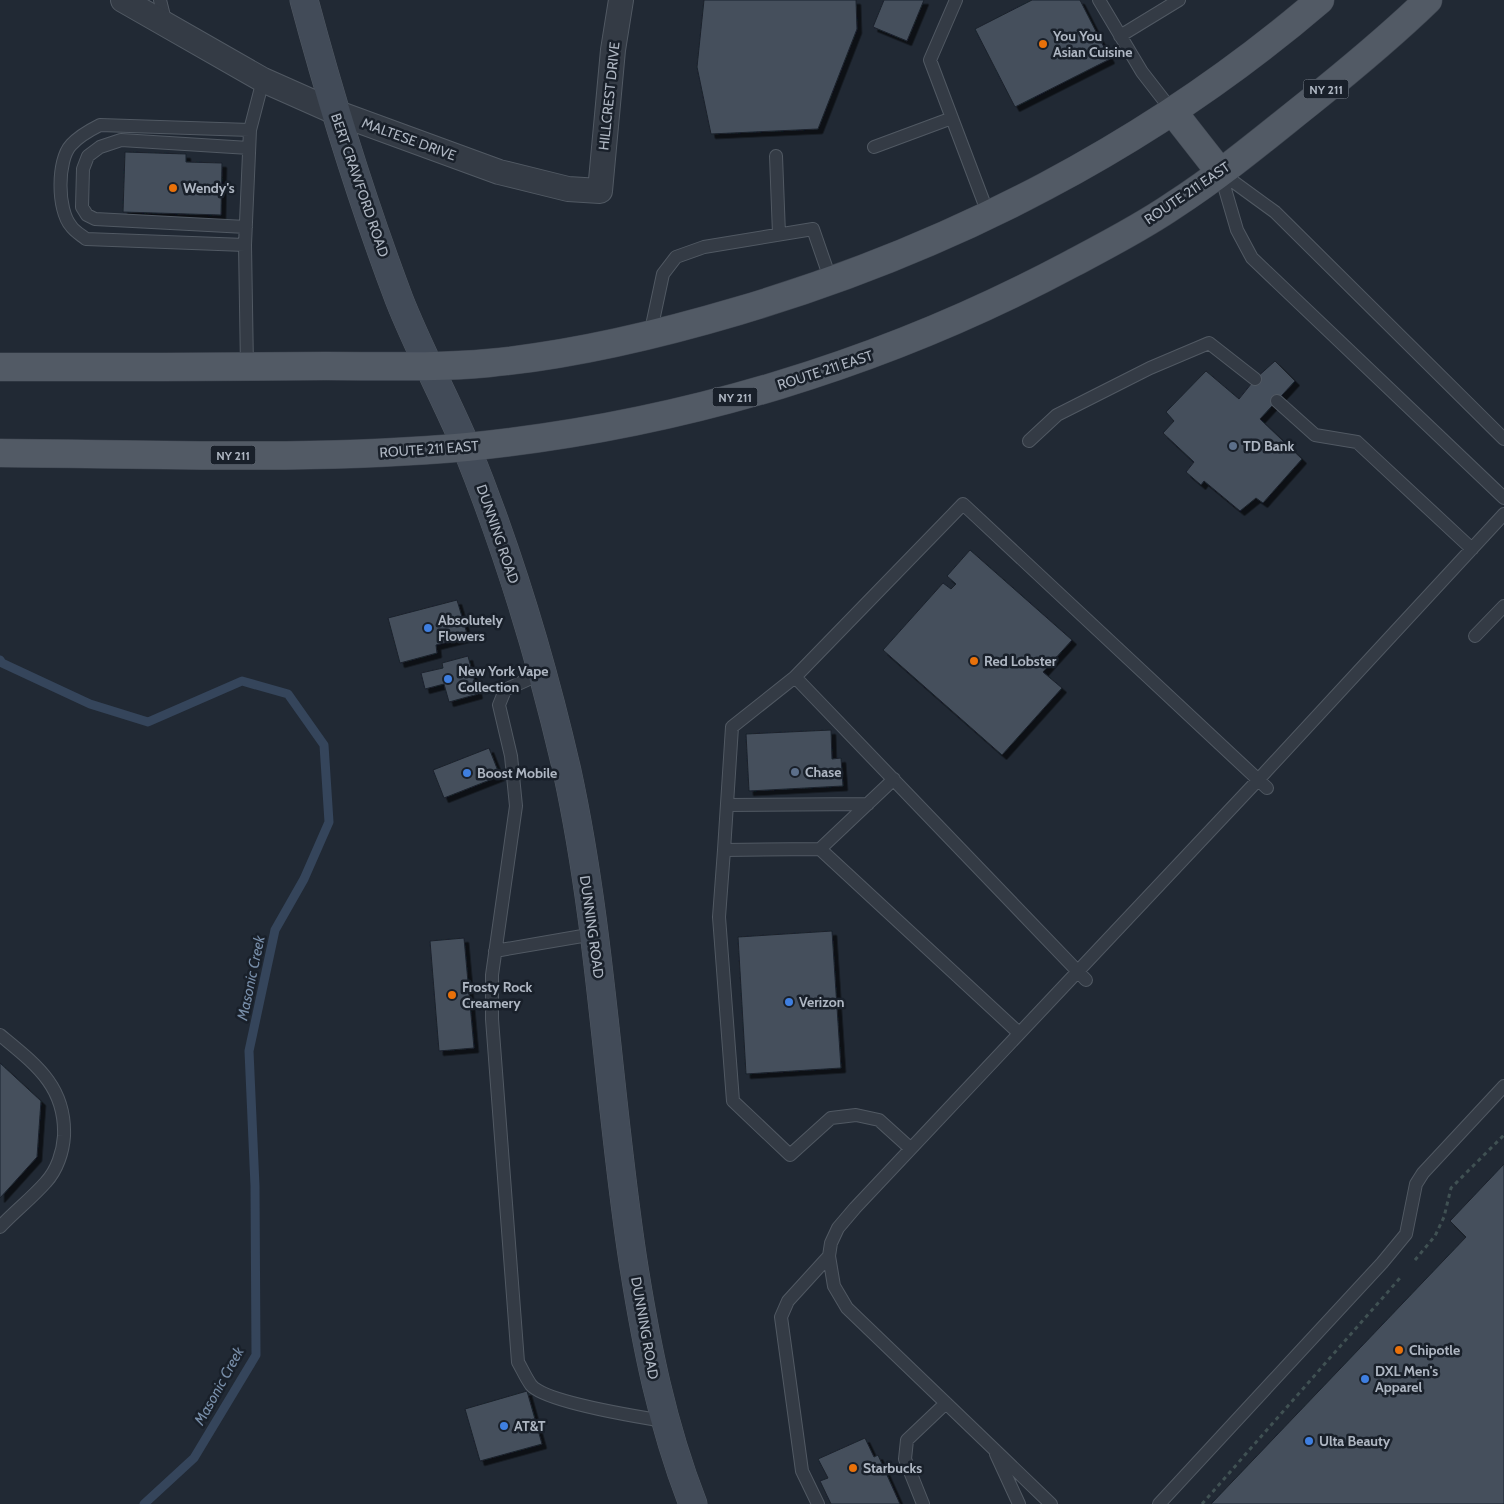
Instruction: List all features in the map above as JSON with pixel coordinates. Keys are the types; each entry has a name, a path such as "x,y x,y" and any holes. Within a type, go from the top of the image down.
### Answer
{"main road":[{"path":"0,367 247,367 486,363 537,357 650,335 698,323 831,281 919,247 989,216 1063,178 1173,112 1240,66 1320,0"},
{"name":"ROUTE 211 EAST","path":"0,453 314,454 466,447 584,432 647,419 761,391 878,353 992,304 1050,275 1161,214 1220,172 1350,70 1428,0"},
{"path":"1173,112 1220,172"}],"street":[{"name":"MALTESE DRIVE","path":"123,0 263,80 335,112 499,172 568,189 600,192"},
{"name":"BERT CRAWFORD ROAD","path":"304,0 335,112 400,300 428,365"},
{"name":"HILLCREST DRIVE","path":"600,192 613,50 621,0"},
{"name":"DUNNING ROAD","path":"428,365 466,447 497,528 542,673 567,774 594,934 624,1200 650,1362 664,1420 693,1504"}],"lane":[{"path":"160,0 166,24"},
{"path":"956,0 930,60 989,216"},
{"path":"1099,0 1142,72 1173,112"},
{"path":"1120,36 1179,0"},
{"path":"247,367 245,245 250,130 263,80"},
{"path":"874,147 952,118"},
{"path":"245,245 86,238 71,226 63,210 61,164 70,145 86,132 100,125 250,130"},
{"path":"246,227 95,219 87,215 82,207 83,169 88,156 100,147 121,140 249,148"},
{"path":"776,156 779,234"},
{"path":"1220,172 1275,212 1504,439"},
{"path":"1220,172 1237,230 1252,258 1504,498"},
{"path":"650,335 663,274 676,257 704,247 813,230 831,281"},
{"path":"1029,441 1057,415 1150,368 1209,343 1256,379"},
{"path":"1277,401 1315,436 1358,442 1472,549"},
{"path":"910,1148 879,1120 856,1115 831,1118 790,1155 733,1101 719,916 732,727 795,677 962,504 1263,784"},
{"path":"1051,1504 847,1308 834,1286 829,1256 831,1243 838,1228 910,1148 1019,1033 1082,975 1263,784 1318,712 1504,514"},
{"path":"1474,636 1504,606"},
{"path":"542,673 505,690 499,705 511,756 516,806 492,975 492,1019 518,1362 532,1386 557,1397 603,1411 664,1420"},
{"path":"795,677 1082,975"},
{"path":"724,850 820,849 894,779"},
{"path":"727,805 868,804"},
{"path":"820,849 1019,1033"},
{"path":"495,951 594,934"},
{"path":"0,1036 39,1068 54,1088 61,1106 64,1124 63,1145 57,1164 47,1181 0,1227"},
{"path":"1159,1504 1382,1263 1406,1234 1416,1184 1422,1173 1504,1086"},
{"path":"818,1504 802,1471 781,1317 788,1301 829,1256"},
{"path":"923,1504 905,1459 907,1440 946,1403"},
{"path":"993,1447 1019,1504"}],"building":[{"path":"704,0 856,0 857,29 818,129 711,134 697,67"},
{"path":"884,0 924,0 907,41 873,27"},
{"name":"You You Asian Cuisine","path":"1032,0 1080,0 1110,59 1015,107 975,29"},
{"name":"Wendy's","path":"125,152 186,154 186,162 222,163 221,215 123,212"},
{"name":"TD Bank","path":"1275,361 1295,381 1260,419 1302,459 1263,503 1256,498 1240,511 1204,481 1201,485 1186,472 1194,462 1163,433 1174,421 1166,412 1206,371 1239,399 1255,379"},
{"name":"Red Lobster","path":"970,550 1072,640 1043,672 1062,688 1002,755 883,650 943,583 951,589 956,584 947,576"},
{"name":"Absolutely Flowers","path":"457,600 468,637 436,645 437,653 400,663 388,618"},
{"name":"New York Vape Collection","path":"468,656 478,694 449,702 444,684 425,689 421,673 443,668 442,663"},
{"name":"Chase","path":"831,730 832,759 841,758 843,786 749,791 746,734"},
{"name":"Boost Mobile","path":"489,748 500,776 444,798 433,770"},
{"name":"Verizon","path":"832,931 841,1068 746,1074 738,937"},
{"name":"Frosty Rock Creamery","path":"464,938 474,1048 439,1051 430,941"},
{"path":"0,1063 41,1101 37,1157 0,1198"},
{"path":"1504,1164 1504,1504 1211,1504 1466,1237 1450,1221"},
{"name":"AT&T","path":"527,1391 542,1444 480,1461 465,1409"},
{"name":"Starbucks","path":"865,1438 874,1457 878,1455 900,1504 831,1504 820,1481 828,1478 818,1459"}],"waterway":[{"name":"Masonic Creek","path":"0,660 2,663 90,704 148,722 242,681 288,694 324,745 329,822 304,879 275,930 249,1051 255,1186 256,1355 194,1458 144,1504"}],"place":[{"name":"You You Asian Cuisine","path":"1043,44"},
{"name":"Wendy's","path":"173,188"},
{"name":"TD Bank","path":"1233,446"},
{"name":"Absolutely Flowers","path":"428,628"},
{"name":"Red Lobster","path":"974,661"},
{"name":"New York Vape Collection","path":"448,679"},
{"name":"Chase","path":"795,772"},
{"name":"Boost Mobile","path":"467,773"},
{"name":"Frosty Rock Creamery","path":"452,995"},
{"name":"Verizon","path":"789,1002"},
{"name":"Chipotle","path":"1399,1350"},
{"name":"DXL Men's Apparel","path":"1365,1379"},
{"name":"AT&T","path":"504,1426"},
{"name":"Ulta Beauty","path":"1309,1441"},
{"name":"Starbucks","path":"853,1468"}]}
